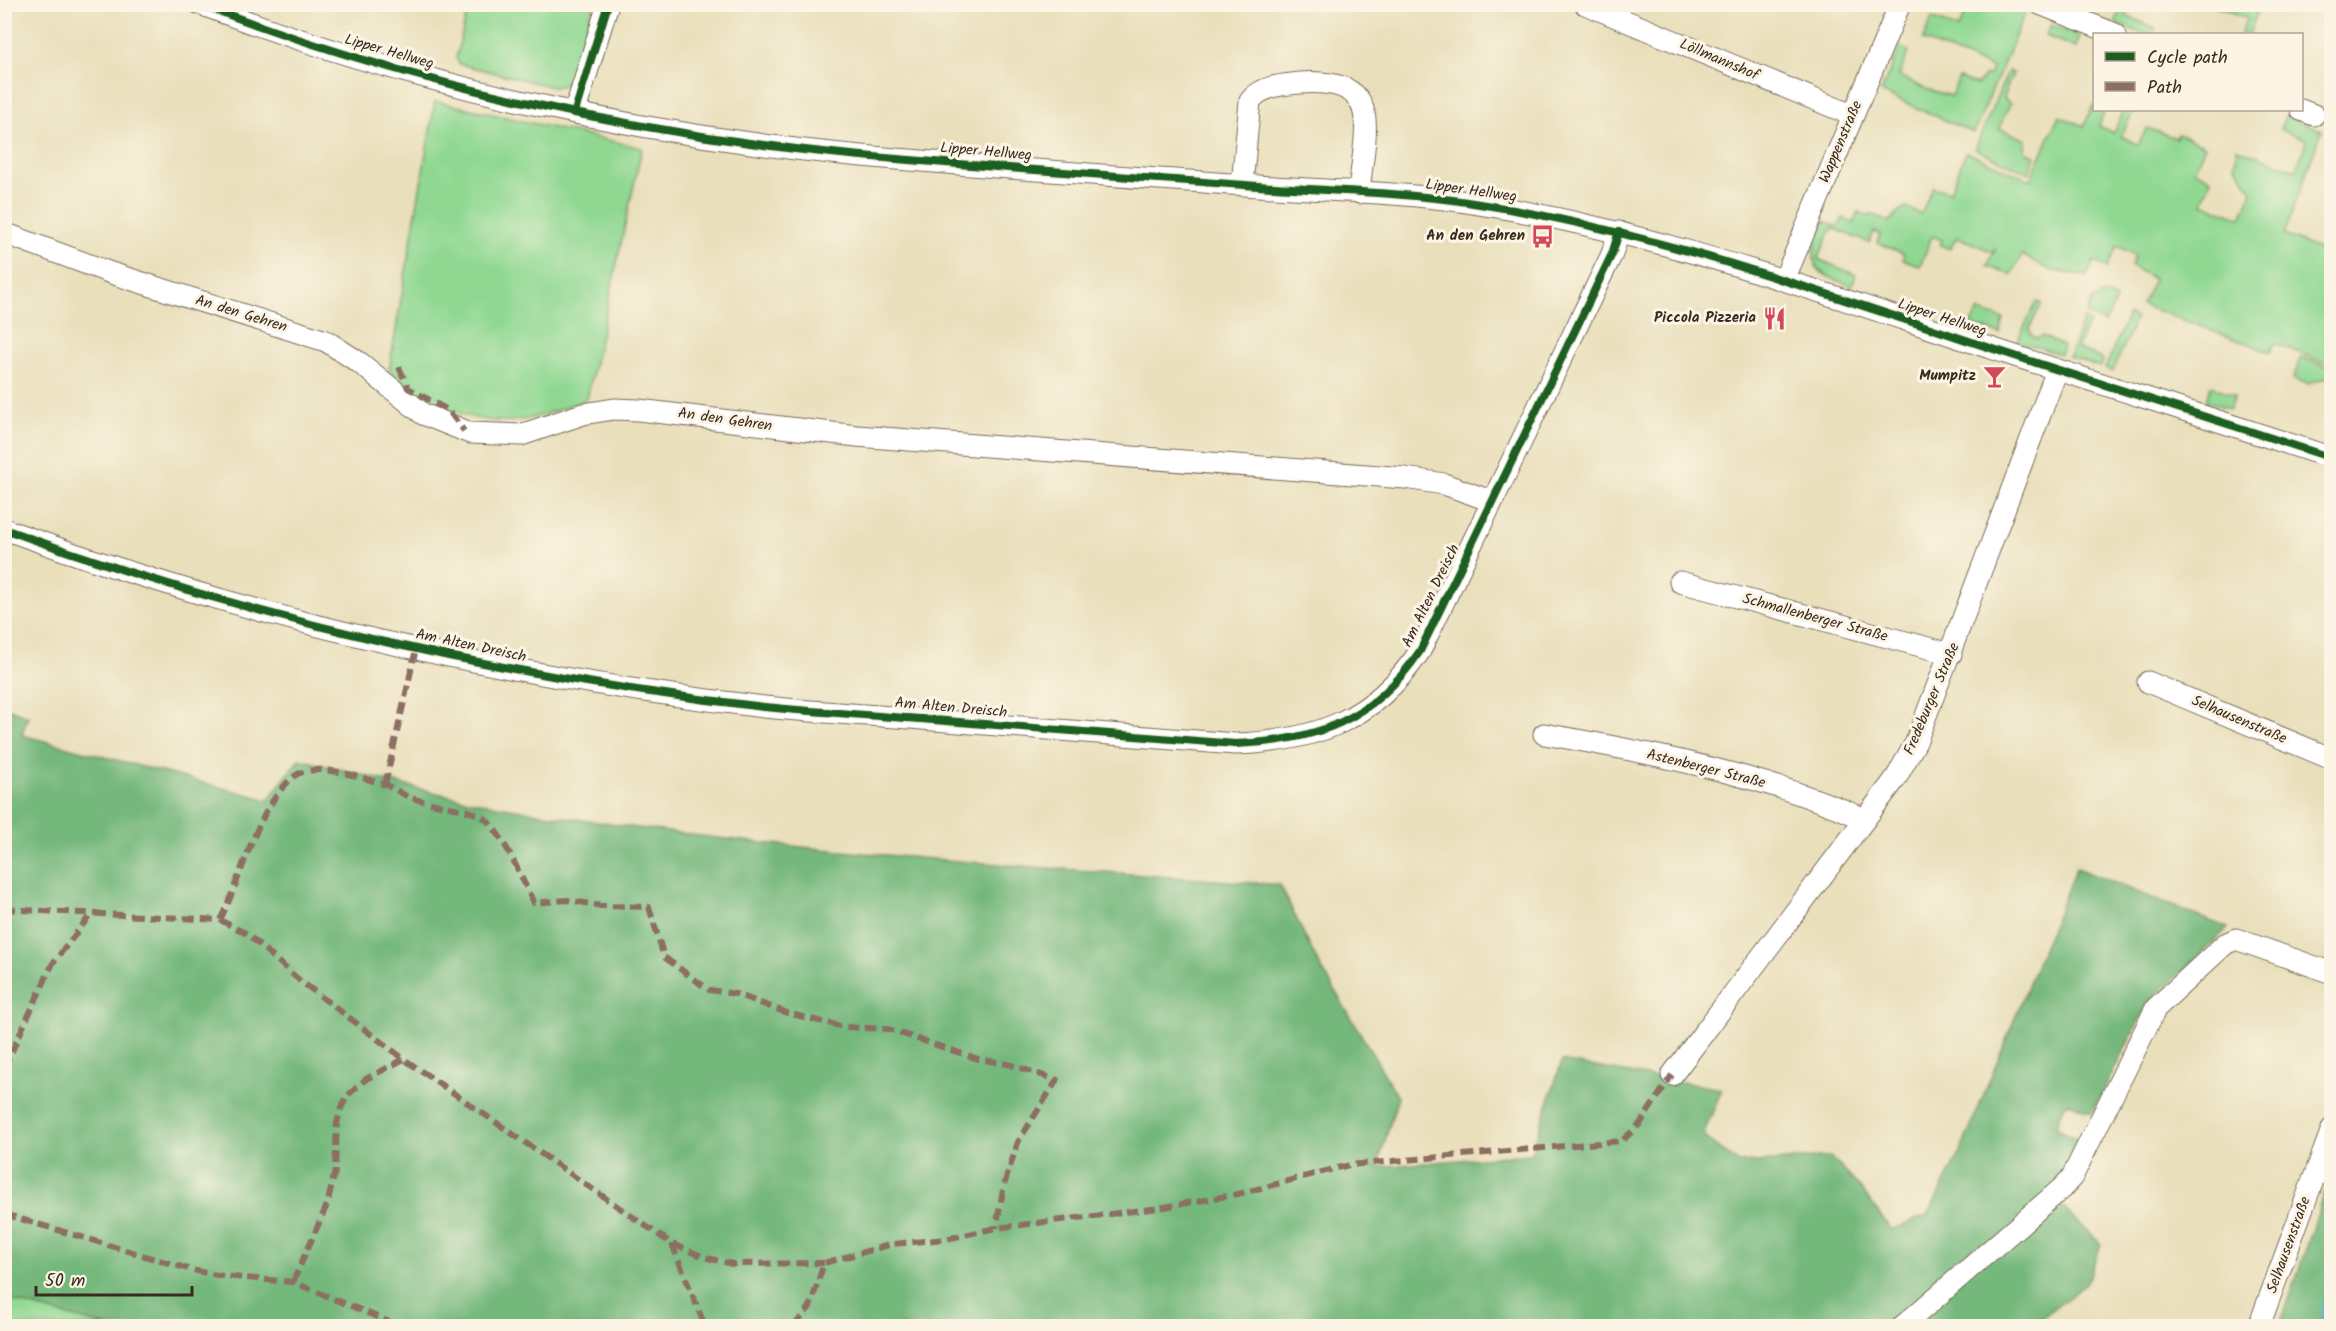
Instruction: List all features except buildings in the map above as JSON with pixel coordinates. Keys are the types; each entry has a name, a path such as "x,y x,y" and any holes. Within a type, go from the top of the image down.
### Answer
{"street":[{"name":"Lipper Hellweg","path":"200,4 325,47 445,82 575,111 721,139 837,153 1458,201 1619,232 1784,280 2331,458"},
{"path":"575,111 608,4"},
{"name":"Löllmannshof","path":"1585,4 1852,115"},
{"name":"Wappenstraße","path":"1784,280 1900,4"},
{"path":"2040,4 2112,33"},
{"path":"1242,185 1249,109 1255,94 1264,89 1321,82 1341,85 1354,92 1362,103 1366,118 1359,193"},
{"name":"Am Alten Dreisch","path":"4,529 141,576 281,616 350,634 554,677 765,707 1235,744 1293,739 1320,733 1354,717 1399,679 1429,636 1491,501 1612,254 1619,232"},
{"name":"An den Gehren","path":"4,233 111,273 326,341 360,363 423,414 441,423 487,436 520,435 583,414 639,410 857,436 1405,478 1444,484 1491,501"},
{"name":"Fredeburger Straße","path":"1672,1075 1896,778 1916,742 2057,370"},
{"name":"Schmallenberger Straße","path":"1680,582 1951,654"},
{"name":"Selhausenstraße","path":"2148,682 2331,759"},
{"name":"Astenberger Straße","path":"1544,734 1723,771 1826,802 1865,819"},
{"path":"1903,1326 2072,1177 2156,1008 2225,944 2236,939 2331,973"},
{"name":"Selhausenstraße","path":"2259,1326 2331,1129"}],"green space":[{"path":"469,4 594,5 572,75 564,85 553,87 459,64 456,58"},
{"path":"1967,5 2011,5 2026,11 1974,133 1881,92 1900,47 1909,51 1899,76 1926,89 1951,96 1959,78 1977,85 1985,75 1989,75 1992,68 1923,40 1932,18 1958,29 1969,6"},
{"path":"2122,5 2131,5 2126,16 2155,28 2152,33 2140,33 2115,23"},
{"path":"2213,5 2260,5 2249,33 2240,33 2247,18"},
{"path":"2051,25 2080,36 2076,48 2046,36"},
{"path":"2008,71 2013,73 2003,98 2010,104 1999,128 2026,140 2025,152 2035,156 2029,173 1975,149"},
{"path":"435,101 642,148 587,399 529,419 484,420 450,410 433,402 389,370"},
{"path":"2093,105 2093,111 2105,111 2099,126 2113,133 2124,111 2134,111 2121,136 2138,145 2147,128 2176,138 2178,134 2205,146 2194,171 2211,179 2202,203 2241,218 2252,191 2235,165 2237,148 2296,170 2307,140 2280,129 2285,116 2322,130 2284,235 2331,254 2331,365 2274,343 2270,352 2142,305 2154,279 2131,266 2135,255 2117,246 2107,268 2094,261 2087,276 2052,271 2022,255 2011,275 1987,266 1996,248 1993,252 1957,237 1950,249 1940,245 1942,240 1932,236 1920,266 1903,259 1904,254 1878,243 1880,234 1874,232 1869,243 1832,228 1818,259 1856,275 1852,286 1827,276 1815,264 1815,246 1824,221 1838,227 1843,218 1853,223 1858,212 1869,217 1871,214 1889,222 1905,207 1921,214 1933,187 1950,192 1966,152 2030,180 2059,116 2084,126"},
{"path":"2106,294 2116,299 2105,323 2087,314 2092,300"},
{"path":"2037,302 2042,304 2029,329 2032,336 2037,339 2043,336 2063,346 2060,354 2017,341"},
{"path":"1979,311 2004,319 2000,334 1970,324"},
{"path":"2128,315 2136,318 2113,371 2105,369"},
{"path":"2084,319 2089,322 2077,348 2103,360 2101,367 2069,357"},
{"path":"2301,357 2331,368 2331,376 2308,384 2293,379"},
{"path":"2211,386 2235,395 2230,409 2206,401"},
{"path":"4,707 28,716 22,735 268,800 299,759 473,801 532,812 718,838 905,857 1280,885 1316,959 1398,1097 1377,1167 1531,1154 1562,1061 1722,1089 1705,1130 1705,1138 1739,1163 1831,1157 1862,1190 1891,1230 1928,1215 1962,1148 2076,868 2228,928 2148,1003 2092,1113 2067,1102 2055,1127 2079,1140 2059,1181 2080,1185 2060,1205 2101,1244 2086,1284 2031,1326 107,1326 5,1299"},
{"path":"2331,1175 2332,1240 2327,1275 2331,1275 2331,1326 2280,1326"},
{"path":"5,1299 107,1326 5,1326"}],"waterway":[{"path":"2323,1326 2332,1256"}],"marked path":[{"path":"399,367 408,388 448,410 464,431"},
{"path":"385,785 416,649"},
{"path":"220,920 268,808 279,792 300,773 323,770 349,774 387,785 412,798 477,814 483,817 498,834 534,903 568,900 601,906 649,907 664,957 709,990 736,994 787,1013 844,1027 888,1029 978,1059 1008,1064 1057,1080 1018,1142 1004,1185 996,1228"},
{"path":"4,909 220,920 247,934 299,980 404,1059 672,1244 704,1257 732,1264 824,1263"},
{"path":"4,1068 53,963 92,913"},
{"path":"293,1282 327,1205 335,1171 337,1123 341,1108 348,1095 366,1079 404,1059"},
{"path":"794,1326 810,1307 824,1263 893,1244 946,1239 996,1228 1159,1208 1238,1194 1349,1165 1622,1141 1640,1124 1672,1075"},
{"path":"4,1214 192,1270 222,1276 293,1282 399,1326"},
{"path":"672,1244 705,1326"}],"cycle path":[{"path":"200,4 277,32 435,80 516,100 678,132 841,154 1415,196 1467,202 1591,226 1652,241 1774,277 2332,458"},
{"path":"575,111 608,4"},
{"path":"4,529 190,591 284,617 379,641 570,679 764,707 1235,744 1291,738 1317,732 1340,723 1362,710 1383,695 1420,651 1612,254 1619,232"}],"place":[{"name":"An den Gehren","path":"1543,236"},
{"name":"Piccola Pizzeria","path":"1774,318"},
{"name":"Mumpitz","path":"1994,376"}]}
